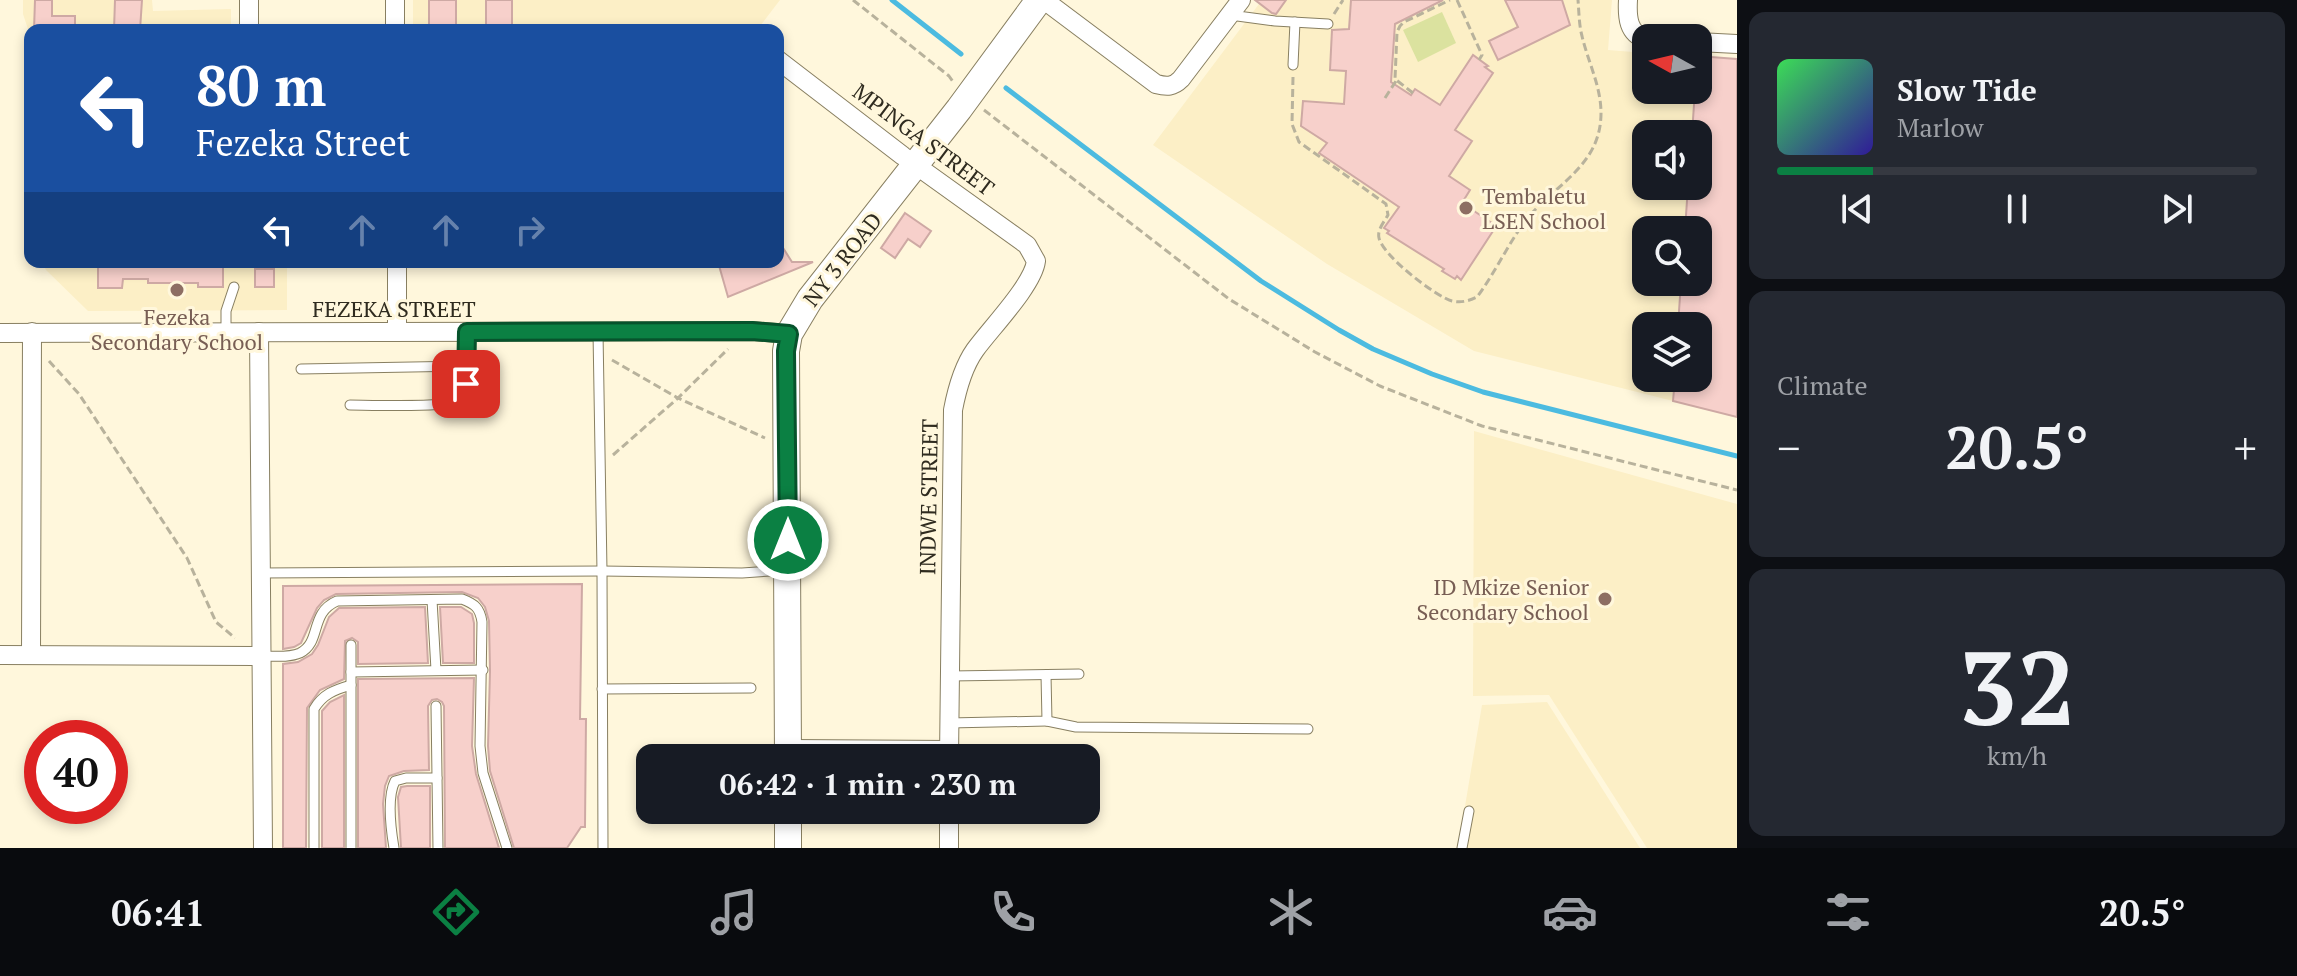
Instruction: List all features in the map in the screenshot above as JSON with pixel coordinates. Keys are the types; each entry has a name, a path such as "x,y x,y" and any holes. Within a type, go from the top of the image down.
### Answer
{"street":[{"path":"249,0 249,24"},
{"path":"395,0 395,24"},
{"path":"1041,0 1156,84 1164,86 1172,86 1181,79 1236,8"},
{"name":"NY 3 ROAD","path":"788,744 786,351 789,334 810,299 1041,0"},
{"path":"1628,0 1628,21 1632,30"},
{"path":"1712,43 1737,44"},
{"name":"MPINGA STREET","path":"784,64 1027,245 1036,261"},
{"name":"INDWE STREET","path":"949,744 953,410 962,375 973,353 1031,277 1036,261"},
{"path":"397,268 397,332"},
{"name":"FEZEKA STREET","path":"0,333 752,331 789,334"},
{"path":"31,655 32,332"},
{"path":"259,332 263,848"},
{"path":"0,655 261,656"},
{"path":"788,824 788,848"},
{"path":"949,824 949,848"}],"lane":[{"path":"1236,8 1295,22 1328,24"},
{"path":"1293,65 1295,22"},
{"path":"226,332 226,311 234,287"},
{"path":"350,405 443,405 458,402 464,392 467,332"},
{"path":"598,332 603,848"},
{"path":"301,369 467,366"},
{"path":"261,573 742,573 788,570"},
{"path":"261,656 301,652 309,646 322,610 337,601 462,599 476,605 480,611 483,670 480,746 483,773 507,848"},
{"path":"432,600 436,670"},
{"path":"351,645 351,848"},
{"path":"351,672 483,670"},
{"path":"950,676 1079,674"},
{"path":"1046,675 1047,721"},
{"path":"314,848 314,709 323,697 351,685"},
{"path":"602,689 751,688"},
{"path":"436,706 438,848"},
{"path":"949,723 1047,721 1076,727 1308,729"},
{"path":"394,848 391,799 395,781 437,778"},
{"path":"1462,848 1469,811"}],"path":[{"path":"853,0 949,76 956,86"},
{"path":"1328,24 1343,0"},
{"path":"1413,93 1396,81 1394,75 1397,32 1404,22 1450,0"},
{"path":"1457,0 1482,55 1479,60"},
{"path":"1293,65 1292,124 1299,142 1386,204 1388,215 1379,234 1390,256 1407,272 1448,299 1466,302 1477,297 1527,220 1574,176 1595,144 1601,104 1582,36 1578,0"},
{"path":"1385,98 1396,81"},
{"path":"978,106 1229,299 1315,352 1380,386 1482,426 1737,490"},
{"path":"600,465 678,398 737,341"},
{"path":"608,354 612,360 678,398 772,442"},
{"path":"43,356 79,394 187,558 216,622 240,642"}],"shaded area":[{"path":"23,0 152,0 153,11 231,9 231,24 26,24"},
{"path":"413,0 780,0 762,24 413,24"},
{"name":"Tembaletu LSEN School","path":"1262,0 1612,0 1608,50 1632,52 1632,104 1694,104 1693,120 1632,120 1632,200 1687,200 1686,216 1632,216 1632,296 1680,296 1679,312 1632,312 1632,391 1474,351 1327,264 1153,145"},
{"name":"Fezeka Secondary School","path":"287,268 287,310 88,311 46,270"},
{"name":"Tembaletu LSEN School","path":"1637,392 1674,392 1673,401"},
{"name":"ID Mkize Senior Secondary School","path":"1474,431 1737,504 1737,848 1647,848 1549,695 1473,696"},
{"path":"1547,702 1640,848 1458,848 1482,705"}],"green space":[{"path":"1442,12 1456,43 1418,62 1403,30"}],"building":[{"path":"35,0 52,0 52,16 75,16 75,24 34,24"},
{"path":"115,0 142,0 140,24 114,24"},
{"path":"429,0 456,0 456,24 429,24"},
{"path":"486,0 512,0 512,24 486,24"},
{"path":"1255,0 1286,0 1276,14"},
{"path":"1351,0 1443,0 1395,24 1391,82 1411,95 1415,89 1440,105 1473,55 1493,73 1455,130 1472,141 1449,176 1470,190 1462,203 1495,228 1461,280 1442,271 1444,269 1387,233 1389,231 1384,228 1399,207 1319,153 1327,143 1301,126 1303,101 1344,104 1346,71 1330,70 1332,30 1349,29"},
{"path":"1505,0 1562,0 1570,25 1498,60 1489,41 1518,27"},
{"path":"1712,57 1737,59 1737,417 1673,401 1674,392 1712,392 1712,312 1679,312 1680,296 1712,296 1712,216 1686,216 1687,200 1712,200 1712,120 1693,120 1694,104 1712,104"},
{"path":"905,213 931,231 920,247 908,239 895,258 881,248"},
{"path":"784,249 792,262 813,262 728,297 720,268 784,268"},
{"path":"98,268 223,268 223,287 123,279 122,288 98,288"},
{"path":"255,269 274,269 274,287 255,287"},
{"path":"582,584 580,719 586,719 585,827 581,827 567,848 514,848 490,771 489,621 485,607 478,598 462,592 336,594 317,608 301,643 283,649 283,586"},
{"path":"425,607 428,663 358,664 358,642 352,638 345,641 344,679 320,690 307,708 306,848 283,848 283,664 298,662 312,654 329,617 339,608"},
{"path":"440,607 461,607 472,614 474,663 443,663"},
{"path":"474,678 472,746 476,774 499,848 445,848 444,706 437,699 428,706 429,770 404,771 389,776 383,804 386,848 358,848 358,679"},
{"path":"344,695 344,848 322,848 322,711 330,702"},
{"path":"430,786 430,848 401,848 398,797 401,787"}],"waterway":[{"path":"892,0 961,54"},
{"path":"1006,88 1261,281 1373,349 1483,392 1737,456"}],"place":[{"name":"Tembaletu LSEN School","path":"1466,208"},
{"name":"Fezeka Secondary School","path":"177,290"},
{"name":"ID Mkize Senior Secondary School","path":"1605,599"}],"route":[{"path":"466,384 467,332 752,331 789,334 786,351 788,540"}]}
